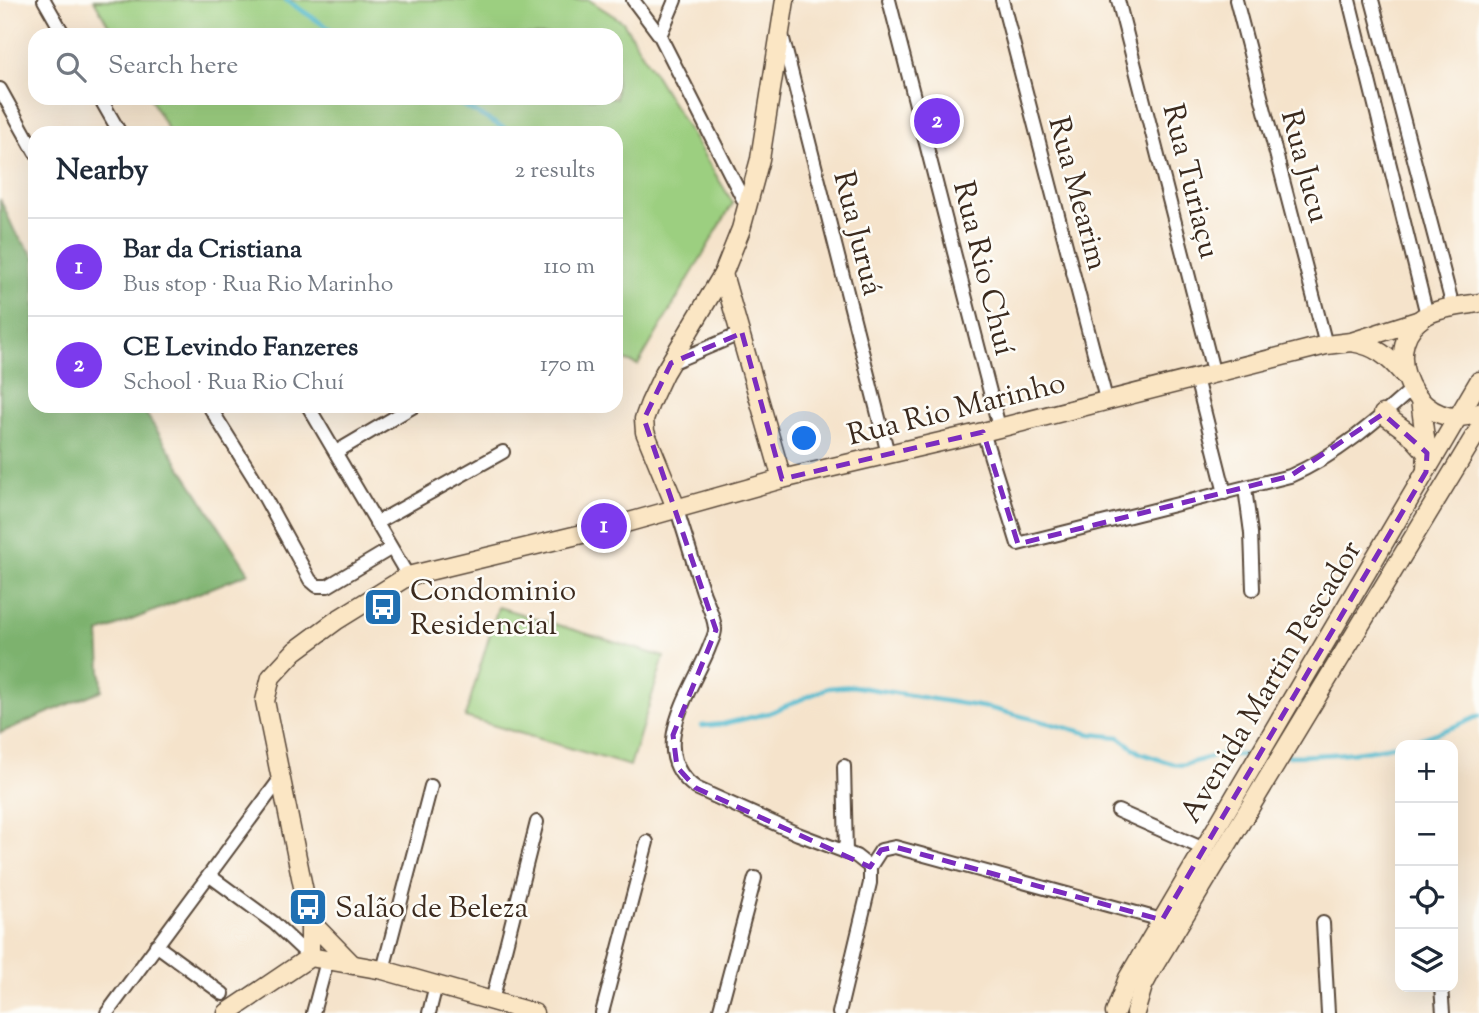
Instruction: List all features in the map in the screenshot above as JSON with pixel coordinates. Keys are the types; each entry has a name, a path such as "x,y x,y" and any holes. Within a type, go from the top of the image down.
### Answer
{"street":[{"path":"44,0 60,28"},
{"path":"633,0 660,36 747,207"},
{"path":"660,36 675,0"},
{"path":"785,0 760,159 741,229 723,274 671,363 645,414 644,426 677,510 716,630 682,705 673,735 673,752 682,776 696,788 798,834 861,858 870,867"},
{"name":"Rua Rio Chuí","path":"889,0 1018,544 1225,493"},
{"name":"Rua Mearim","path":"1002,0 1106,399"},
{"name":"Rua Turiaçu","path":"1118,0 1214,374"},
{"name":"Rua Jucu","path":"1236,0 1326,345"},
{"path":"1349,0 1424,317 1404,345 1402,356 1427,453 1426,472"},
{"path":"1372,0 1455,307 1479,315"},
{"name":"Rua Juruá","path":"780,24 888,454"},
{"path":"0,89 28,139"},
{"path":"104,105 116,126"},
{"path":"723,274 782,479"},
{"name":"Rua Rio Marinho","path":"319,959 265,701 271,677 281,664 312,637 408,576 677,510 782,479 1326,345 1351,342 1455,307 1479,303"},
{"path":"671,363 742,333"},
{"name":"Rua Rio Marinho","path":"1351,342 1365,344 1381,351 1430,408 1456,417"},
{"path":"1196,379 1225,493 1290,475 1318,462 1383,414 1412,388"},
{"name":"Avenida Martin Pescador","path":"1115,1013 1122,989 1479,381"},
{"path":"213,413 254,478 310,580 317,586 328,586 390,549"},
{"path":"312,413 408,576"},
{"path":"336,452 402,413"},
{"path":"1456,417 1479,413"},
{"path":"1383,414 1409,433 1427,453"},
{"name":"Avenida Martin Pescador","path":"1135,1013 1152,969 1476,437"},
{"path":"376,523 503,452"},
{"path":"1245,488 1251,533 1253,589"},
{"path":"844,766 846,853"},
{"path":"107,1013 280,779"},
{"path":"383,970 431,786"},
{"path":"1118,811 1204,849"},
{"path":"492,1001 537,821"},
{"path":"602,1013 647,842"},
{"path":"839,1013 870,883 870,867 881,850 895,846 1162,920"},
{"path":"210,876 319,959 383,970 534,1013"},
{"path":"719,1013 755,878"},
{"path":"310,921 353,965"},
{"path":"1323,923 1328,1013"},
{"path":"156,945 223,994"},
{"path":"227,1013 319,959"},
{"path":"313,1013 319,959"},
{"path":"429,1013 436,985"},
{"path":"1441,992 1443,1013"}],"highlighted area":[{"path":"742,333 782,479 983,432 1018,544 1290,476 1383,414 1427,453 1426,472 1162,920 895,847 881,850 870,867 696,788 677,767 673,735 716,630 644,419 671,363"}],"green space":[{"path":"94,0 589,0 623,22 733,203 638,365 623,360 623,126 166,126 154,105 623,105 623,28 110,28"},
{"path":"0,199 15,232 28,248 28,413 146,413 249,573 99,633 102,690 0,733"},
{"path":"498,607 664,657 630,766 465,717"}],"waterway":[{"path":"286,0 328,28"},
{"path":"462,105 500,126"},
{"path":"702,726 769,713 828,688 852,686 989,708 1091,734 1119,737 1140,753 1173,764 1182,765 1219,755 1246,755"},
{"path":"1288,756 1340,754 1386,747 1431,735 1479,716"}],"place":[{"name":"CE Levindo Fanzeres","path":"937,121"},
{"name":"Bar da Cristiana","path":"604,526"},
{"name":"Condominio Residencial","path":"383,607"},
{"name":"Salão de Beleza","path":"308,907"}]}
